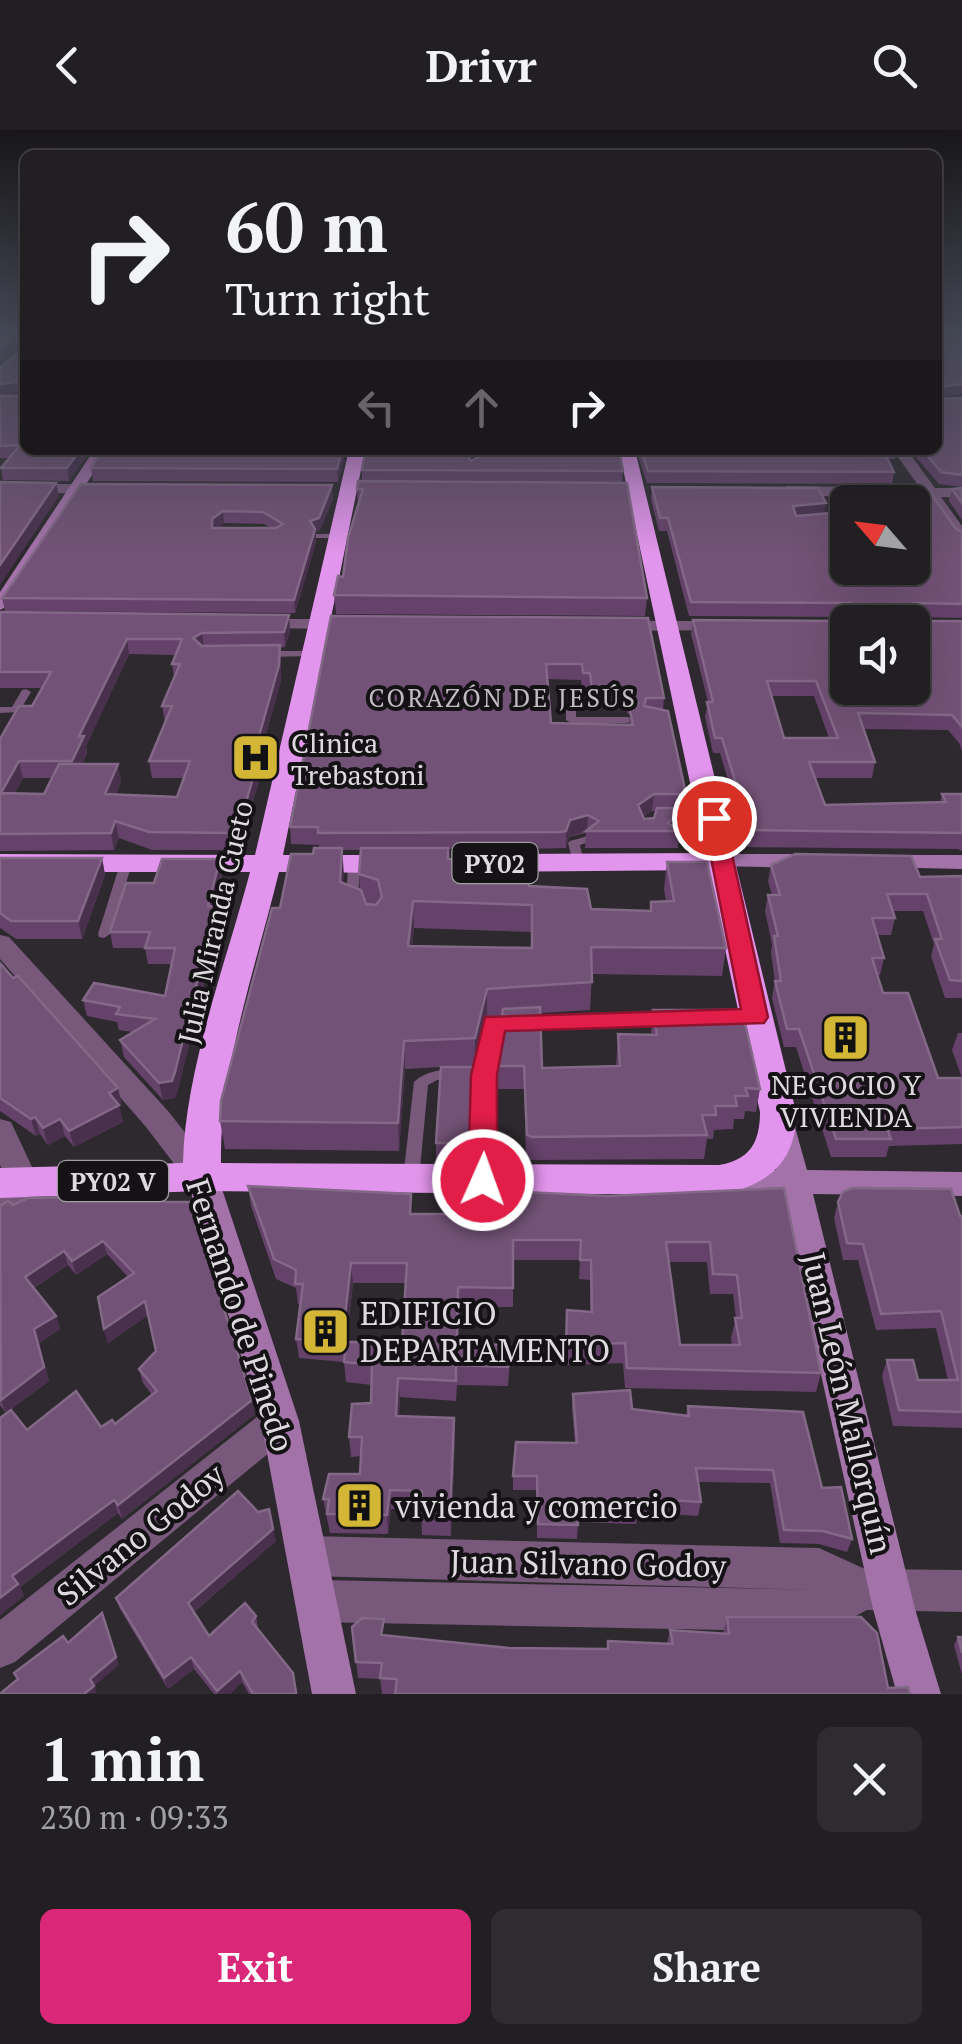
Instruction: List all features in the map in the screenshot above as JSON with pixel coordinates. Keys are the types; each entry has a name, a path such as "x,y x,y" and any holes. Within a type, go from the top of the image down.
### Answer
{"highway":[{"name":"Julia Miranda Cueto","path":"202,1177 202,1135 266,866 317,624 329,536 351,489 360,455"},
{"name":"PY02 V","path":"8,1189 202,1177 719,1180 743,1176 773,1154 779,1135 778,1112 748,1017 719,839 683,722 627,455"},
{"name":"PY02","path":"466,864 719,839"},
{"name":"PY02","path":"0,863 429,864"}],"main road":[{"path":"0,605 86,455"},
{"path":"0,579 97,455"},
{"path":"719,839 853,862 962,862"},
{"name":"Juan León Mallorquín","path":"778,1112 796,1182 877,1590 919,1694"},
{"name":"Fernando de Pinedo","path":"202,1177 280,1421 334,1694"},
{"path":"719,1180 962,1184"}],"street":[{"path":"903,455 924,485"},
{"path":"0,488 116,489"},
{"path":"764,491 830,492"},
{"path":"930,492 962,492"},
{"path":"930,493 962,537"},
{"path":"238,623 354,624"},
{"path":"594,626 739,626"},
{"name":"Fernando de Pinedo","path":"0,943 158,1119 202,1177"},
{"path":"0,1130 8,1189"},
{"name":"Silvano Godoy","path":"0,1647 280,1421"},
{"name":"Juan Silvano Godoy","path":"309,1556 819,1568 877,1590 962,1590"},
{"name":"Juan Silvano Godoy","path":"318,1600 826,1612 877,1590"}],"lane":[{"path":"820,492 829,508"},
{"path":"254,654 310,654"},
{"path":"0,710 14,710 26,692"},
{"path":"570,708 572,720 628,720"},
{"path":"646,830 646,821 652,818 719,839"},
{"path":"676,838 719,839"},
{"path":"104,934 126,864"},
{"path":"354,865 351,907 370,911"},
{"path":"483,1180 484,1075 494,1023 684,1017"},
{"path":"410,1180 422,1082 435,1075 484,1075"}],"building":[{"path":"0,409 20,409 20,445 0,446"},
{"path":"942,409 962,409 962,475 941,472 927,455 942,455"},
{"path":"20,445 20,455 76,455 67,468 1,468"},
{"path":"99,455 341,455 337,469 91,468"},
{"path":"365,455 468,455 471,461 481,455 620,455 623,471 362,470"},
{"path":"643,455 886,455 894,472 648,471"},
{"path":"358,481 627,483 647,598 334,595 338,576 343,577 348,538 363,489 357,489"},
{"path":"0,482 56,483 0,565"},
{"path":"81,484 332,485 319,518 310,521 315,529 294,600 2,598","holes":["223,511 263,512 283,524 276,528 212,528 212,519"]},
{"path":"652,487 818,488 826,503 793,506 796,516 830,513 830,585 930,585 930,492 962,532 962,604 691,602 668,518 660,518"},
{"path":"962,488 962,503 952,489"},
{"path":"0,612 289,615 284,632 202,633 193,638 202,646 280,645 279,665 254,754 256,767 243,813 233,820 229,833 149,832 115,821 111,833 0,834 0,739 19,706 32,706 51,672 0,672","holes":["127,639 182,639 172,664 180,664 162,706 172,706 149,761 190,761 177,797 105,794 118,764 59,764 44,794 1,793 19,761 72,761 84,736 79,736"]},
{"path":"331,616 648,618 664,698 646,698 644,706 668,711 686,794 654,794 638,805 644,819 654,818 657,808 675,808 676,816 668,823 680,831 586,831 599,821 588,815 570,820 566,831 559,832 318,833 318,827 290,827","holes":["546,664 582,664 583,673 590,673 592,688 627,689 629,697 638,703 630,710 633,725 551,723"]},
{"path":"693,620 830,621 830,705 930,705 930,621 962,621 962,727 952,715 858,713 875,762 809,762 825,805 946,802 942,794 962,794 962,833 750,830 722,738 715,738 707,702 713,702","holes":["767,681 816,681 838,738 784,738"]},
{"path":"314,848 342,848 340,882 361,890 366,904 376,905 382,897 378,880 359,874 361,848 448,848 448,859 496,860 496,848 528,848 529,886 587,889 591,909 651,911 651,902 674,901 667,862 707,862 726,948 591,947 592,982 487,989 475,1038 404,1041 398,1123 220,1121 221,1101 272,908 280,908 291,854 313,854","holes":["413,901 532,905 532,948 408,946"]},
{"path":"795,854 911,856 920,877 962,876 962,981 950,980 935,939 942,939 927,894 887,894 895,918 872,918 884,958 872,958 883,993 908,993 938,1078 962,1078 962,1127 887,1129 891,1139 836,1139 799,1029 787,1029 775,981 781,981 774,936 778,936 768,895 780,895 771,865"},
{"path":"0,858 102,858 78,921 11,921 0,913"},
{"path":"162,859 220,859 208,906 216,906 175,1072 172,1081 159,1083 120,1040 155,1019 116,1014 120,1007 83,1000 94,983 165,996 175,948 145,948 150,932 110,932 126,883 154,883"},
{"path":"0,963 13,978 18,976 118,1088 109,1093 119,1105 69,1131 60,1119 43,1128 35,1117 31,1119 0,1098"},
{"path":"540,1007 542,1068 620,1066 618,1034 657,1035 653,1010 742,1010 760,1089 745,1088 748,1096 735,1096 737,1106 715,1106 716,1115 702,1115 707,1135 532,1137 527,1135 524,1066 495,1066 503,1009"},
{"path":"441,1067 473,1067 472,1143 436,1143"},
{"path":"248,1186 411,1194 410,1214 459,1214 460,1189 608,1196 784,1188 821,1373 627,1368 625,1343 566,1345 567,1310 592,1312 591,1260 580,1260 581,1240 513,1240 513,1288 458,1287 457,1344 511,1345 508,1367 456,1365 456,1381 398,1378 396,1416 454,1418 450,1517 421,1516 422,1491 390,1490 387,1515 327,1514 329,1499 323,1499 329,1474 360,1474 362,1437 349,1437 352,1404 371,1403 372,1365 344,1362 346,1342 402,1342 407,1263 351,1263 342,1343 296,1339 303,1284 295,1284 296,1270 274,1259","holes":["666,1242 710,1242 713,1274 737,1275 742,1318 735,1318 740,1345 680,1345"]},
{"path":"852,1188 951,1189 962,1216 962,1412 899,1410 887,1360 913,1360 918,1380 958,1380 941,1311 881,1314 863,1244 847,1243 838,1202 843,1192"},
{"path":"162,1195 165,1202 191,1202 252,1400 118,1505 114,1500 12,1576 18,1584 0,1598 0,1418 11,1410 27,1430 76,1391 101,1427 112,1420 115,1424 157,1391 139,1369 156,1351 145,1301 104,1329 98,1297 134,1273 103,1241 72,1261 64,1251 25,1277 56,1316 34,1329 44,1367 1,1400 0,1206 28,1198"},
{"path":"630,1390 632,1409 689,1416 688,1406 803,1412 822,1488 841,1487 852,1539 823,1531 784,1530 773,1470 696,1468 701,1502 637,1498 638,1511 577,1509 578,1525 538,1524 537,1476 513,1476 516,1442 577,1443 573,1394"},
{"path":"238,1491 258,1512 269,1509 273,1529 188,1603 209,1636 245,1603 256,1616 252,1622 293,1673 295,1694 253,1694 240,1671 217,1691 191,1657 164,1678 116,1598"},
{"path":"102,1613 116,1657 90,1679 94,1686 84,1694 0,1694 18,1679 14,1673 63,1636 68,1643"},
{"path":"727,1617 861,1617 877,1633 888,1688 908,1687 910,1694 395,1694 397,1679 380,1678 382,1663 356,1662 352,1627 362,1618 384,1619 381,1635 509,1648 608,1649 608,1641 673,1644 670,1630 729,1634"}],"place":[{"name":"Clinica Trebastoni","path":"256,758"},
{"name":"NEGOCIO Y VIVIENDA","path":"846,1037"},
{"name":"EDIFICIO DEPARTAMENTO","path":"325,1331"},
{"name":"vivienda y comercio","path":"360,1506"}],"district":[{"name":"CORAZÓN DE JESÚS","path":"503,697"}],"route":[{"path":"483,1180 484,1075 494,1023 756,1017 714,818"}]}
